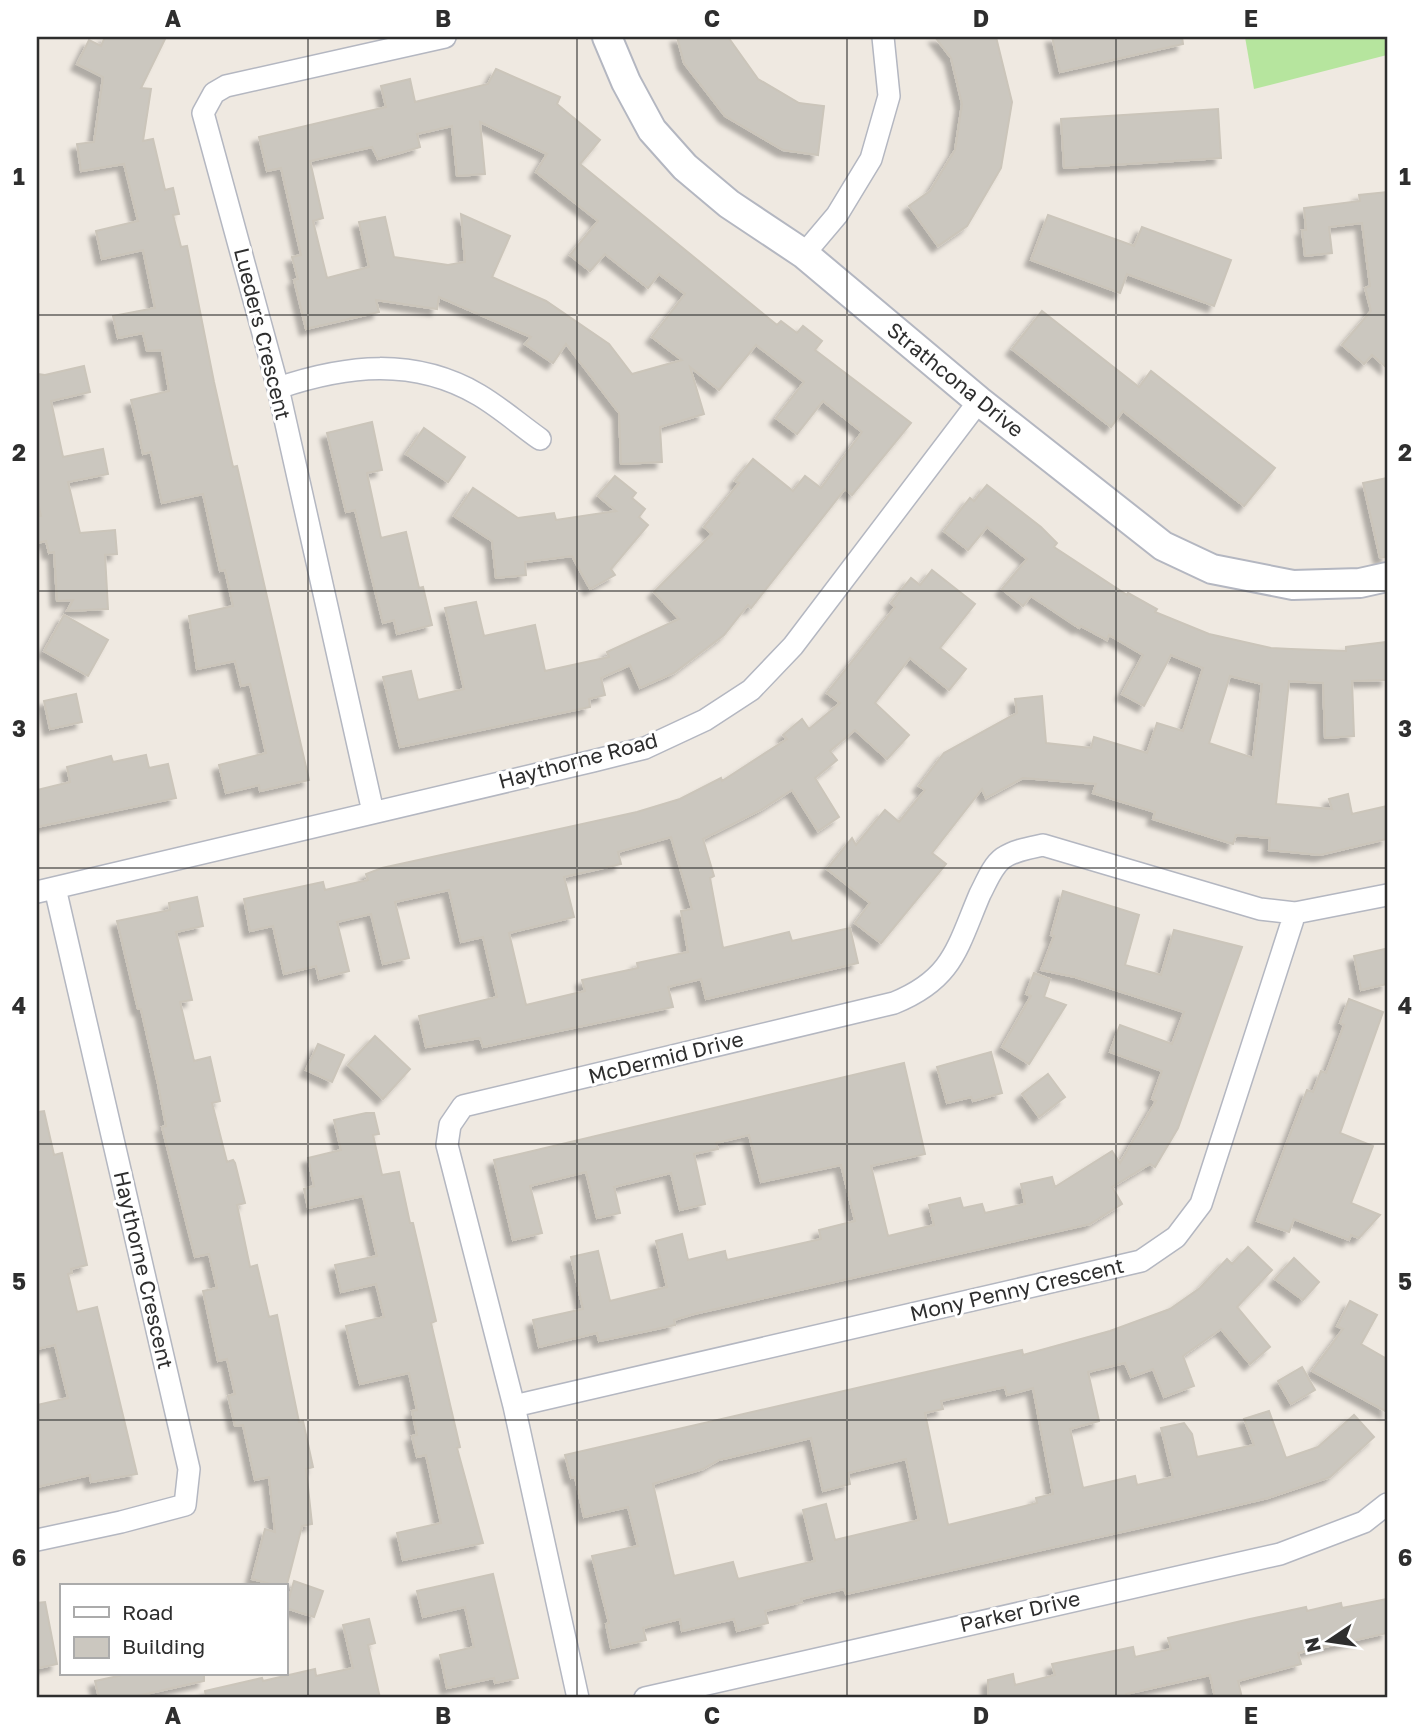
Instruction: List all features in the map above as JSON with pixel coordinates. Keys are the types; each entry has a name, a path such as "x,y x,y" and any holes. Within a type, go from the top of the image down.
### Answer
{"street":[{"name":"Lueders Crescent","path":"373,812 278,388 203,113 214,93 226,86 445,37"},
{"name":"Strathcona Drive","path":"607,37 626,82 652,130 685,167 729,204 804,254 979,401 1163,546 1212,569 1293,585 1360,583 1387,577"},
{"path":"804,254 837,215 871,159 889,96 883,37"},
{"path":"278,388 322,373 380,367 426,372 479,395 541,439"},
{"name":"Haythorne Road","path":"46,890 645,748 705,720 751,690 793,646 979,401"},
{"name":"McDermid Drive","path":"579,1698 514,1406 447,1145 450,1125 463,1106 894,1003 920,992 941,976 954,955 987,880 1000,859 1015,851 1043,845 1259,909 1294,913 1387,895"},
{"name":"Haythorne Crescent","path":"37,1539 121,1522 185,1505 189,1469 46,890"},
{"name":"Mony Penny Crescent","path":"514,1406 1141,1261 1176,1237 1201,1205 1294,913"},
{"name":"Parker Drive","path":"645,1698 1280,1554 1364,1522 1387,1504"}],"green space":[{"path":"1245,37 1387,37 1387,55 1254,89"}],"building":[{"path":"105,37 166,37 141,88 151,89 143,141 153,139 165,190 173,188 179,214 173,215 181,247 187,246 233,467 237,466 309,780 260,791 259,785 226,793 219,765 266,753 250,684 241,686 235,661 197,669 189,616 233,606 225,570 220,571 203,494 162,503 151,452 143,454 131,400 169,391 162,350 147,351 143,333 118,338 113,316 155,308 143,250 102,259 96,231 138,221 124,164 81,171 77,144 94,142 103,77 77,64 89,40 101,46"},
{"path":"677,37 728,37 758,79 799,103 824,106 818,155 783,150 725,116 684,63"},
{"path":"935,37 996,37 1012,102 1001,168 967,226 938,246 909,206 930,191 955,150 962,104 951,58"},
{"path":"1052,37 1182,37 1183,44 1060,72"},
{"path":"496,69 560,97 557,104 600,140 580,164 777,325 781,321 797,333 803,326 822,341 815,350 911,423 852,495 845,489 751,608 748,605 724,635 674,673 640,688 630,665 601,678 605,695 589,699 590,707 400,747 383,677 411,671 418,700 464,689 445,608 476,602 484,636 535,625 545,671 609,657 607,652 679,619 654,592 712,534 704,527 739,483 735,481 753,459 793,491 805,476 821,488 862,432 823,401 797,434 776,418 804,382 756,345 719,390 690,367 704,414 660,427 662,462 621,464 619,413 566,344 553,363 525,344 531,337 439,297 437,309 376,300 379,312 306,329 294,280 298,279 292,257 301,255 281,168 267,171 259,137 386,107 381,86 410,79 415,102 488,84","holes":["480,122 547,154 536,172 598,221 570,255 590,271 605,254 648,288 659,274 685,294 652,337 682,360 632,374 609,344 546,301 492,277 510,236 461,214 465,262 448,265 394,257 385,217 359,222 369,267 327,278 313,221 323,218 310,161 372,147 378,159 420,147 417,134 452,126 457,176 485,174"]},
{"path":"1218,109 1221,158 1064,168 1061,119"},
{"path":"1387,192 1387,368 1372,355 1364,364 1342,345 1371,311 1365,288 1370,286 1362,223 1329,227 1332,253 1305,256 1302,230 1306,230 1304,208 1360,201 1359,195"},
{"path":"1048,215 1134,246 1142,227 1231,260 1214,306 1127,274 1120,293 1031,260"},
{"path":"1042,311 1139,387 1151,371 1275,468 1244,506 1123,411 1111,427 1012,349"},
{"path":"84,366 90,392 51,401 63,457 103,449 108,474 68,482 80,533 115,530 117,554 105,555 108,609 67,611 73,600 57,601 54,552 49,553 46,541 37,543 37,516 41,516 37,499 37,374 45,375"},
{"path":"372,422 382,470 367,473 381,538 406,532 419,588 423,587 432,625 397,634 394,620 383,623 355,510 346,512 327,433"},
{"path":"424,428 465,457 448,482 406,454"},
{"path":"615,476 636,493 632,498 645,509 639,517 648,525 611,569 615,575 590,589 572,556 525,562 526,575 496,578 492,541 454,516 473,488 518,518 554,513 556,520 616,511 598,496"},
{"path":"1387,478 1387,557 1380,558 1363,483"},
{"path":"987,485 1041,527 1057,543 1054,547 1127,595 1128,593 1157,609 1155,612 1209,634 1271,648 1291,649 1346,651 1346,647 1387,642 1387,680 1352,681 1354,736 1325,738 1323,683 1289,681 1276,804 1332,809 1329,799 1348,794 1352,814 1387,806 1387,839 1320,855 1269,850 1270,838 1236,835 1233,844 1153,819 1155,812 1093,793 1096,784 1023,778 986,798 982,789 932,853 946,864 881,943 855,923 870,903 827,869 852,838 856,845 885,810 899,822 925,790 919,786 944,753 1017,713 1015,699 1042,696 1046,743 1091,748 1094,737 1147,753 1157,723 1183,731 1203,668 1171,655 1144,706 1122,694 1143,655 1109,635 1107,640 1081,626 1079,628 1031,596 1023,606 1002,589 1027,559 987,527 968,550 944,531 970,498 974,501","holes":["1230,676 1262,684 1253,758 1209,743"]},
{"path":"932,570 975,604 940,648 966,669 949,690 910,658 875,703 909,735 887,759 855,730 830,751 837,760 815,778 839,817 818,831 792,790 761,810 703,839 714,876 710,878 723,948 789,932 792,941 850,928 858,963 706,999 701,979 668,987 673,1007 483,1047 480,1038 426,1047 419,1016 497,997 483,937 461,942 449,890 395,902 409,958 383,964 371,914 337,922 349,971 319,979 316,966 284,974 273,926 250,931 244,899 323,882 325,890 368,880 366,874 382,868 637,812 680,799 721,778 722,781 787,739 783,735 802,719 809,729 840,703 827,693 895,607 891,603 911,578 920,585","holes":["671,837 692,909 681,911 688,952 637,963 638,968 582,980 585,991 526,1005 509,933 574,917 564,877 621,864 618,852"]},
{"path":"64,615 108,640 88,676 44,651"},
{"path":"76,694 82,722 50,729 44,701"},
{"path":"146,755 149,768 168,764 176,798 37,827 37,790 70,782 67,767 111,756 113,762"},
{"path":"1063,891 1139,915 1125,965 1161,975 1174,930 1242,947 1178,1128 1155,1167 1150,1164 1112,1187 1122,1204 1090,1224 694,1314 674,1320 675,1325 599,1341 597,1333 539,1347 533,1320 583,1309 571,1257 598,1251 610,1301 667,1287 656,1241 682,1234 688,1260 725,1251 727,1260 821,1239 819,1230 855,1221 841,1165 761,1182 749,1135 716,1143 718,1149 694,1154 705,1204 680,1210 671,1173 614,1187 620,1213 597,1218 586,1172 530,1186 542,1233 513,1240 494,1160 904,1063 925,1154 871,1166 888,1236 934,1225 929,1205 960,1198 963,1208 982,1204 985,1213 1025,1204 1021,1184 1052,1177 1055,1187 1112,1151 1120,1163 1156,1101 1152,1099 1162,1071 1110,1052 1120,1025 1172,1044 1184,1012 1075,977 1041,970 1054,936 1051,935"},
{"path":"197,897 203,926 176,932 192,1000 180,1002 194,1061 210,1057 220,1101 212,1103 227,1162 233,1160 235,1163 245,1203 237,1205 250,1267 257,1265 269,1317 277,1315 299,1422 303,1421 313,1467 306,1469 312,1524 302,1526 287,1584 271,1584 252,1579 265,1529 275,1532 269,1477 255,1480 243,1425 235,1426 228,1396 235,1394 227,1359 218,1361 203,1291 217,1288 209,1254 195,1257 162,1127 166,1126 141,1009 138,1009 117,921 170,910 169,903"},
{"path":"1385,949 1387,984 1361,990 1354,956"},
{"path":"1034,973 1050,979 1044,997 1066,1005 1029,1064 1002,1047 1031,996 1026,994"},
{"path":"1349,999 1383,1012 1340,1133 1373,1146 1351,1203 1380,1215 1359,1238 1351,1235 1349,1240 1294,1219 1289,1232 1257,1221 1307,1090 1313,1092 1321,1071 1326,1073 1344,1025 1340,1023"},
{"path":"375,1036 410,1069 383,1099 348,1065"},
{"path":"318,1044 344,1055 332,1082 306,1070"},
{"path":"991,1052 1002,1093 973,1101 971,1097 947,1103 937,1067"},
{"path":"1048,1074 1065,1097 1039,1117 1022,1094"},
{"path":"44,1111 54,1155 62,1153 87,1265 71,1269 72,1273 68,1274 77,1312 97,1307 137,1474 91,1482 90,1475 37,1487 37,1405 68,1398 55,1345 37,1349 37,1112"},
{"path":"374,1113 379,1134 373,1135 382,1175 399,1172 410,1223 413,1223 436,1321 431,1323 460,1447 457,1448 483,1543 403,1560 397,1533 441,1523 426,1455 417,1457 412,1436 417,1435 412,1411 417,1410 409,1373 360,1384 352,1352 346,1326 384,1317 376,1284 341,1292 335,1265 377,1256 363,1196 308,1208 304,1189 314,1186 308,1158 341,1150 334,1120"},
{"path":"1248,1247 1272,1270 1237,1307 1270,1347 1250,1364 1221,1329 1183,1356 1194,1386 1164,1397 1153,1369 1131,1377 1125,1363 1088,1372 1099,1421 1070,1429 1083,1488 1135,1476 1137,1485 1173,1477 1161,1428 1184,1423 1192,1434 1197,1457 1254,1445 1244,1419 1269,1411 1286,1458 1318,1447 1354,1415 1374,1437 1330,1477 1268,1498 1184,1518 846,1594 844,1589 801,1599 802,1602 765,1611 768,1623 737,1631 734,1619 682,1631 680,1619 643,1628 646,1640 611,1648 606,1624 609,1623 592,1556 638,1546 628,1507 584,1517 575,1477 571,1478 565,1455 1022,1350 1023,1355 1110,1331 1170,1309 1200,1288 1227,1259 1232,1264","holes":["1005,1387 1007,1395 1033,1388 1053,1494 1036,1498 1037,1503 948,1525 925,1413 943,1409 941,1401","811,1438 823,1491 850,1484 848,1473 906,1459 919,1520 835,1540 826,1504 803,1510 815,1561 738,1579 733,1562 674,1576 653,1484 703,1469 719,1460"]},
{"path":"1294,1258 1319,1282 1303,1300 1275,1279"},
{"path":"1350,1301 1377,1315 1361,1344 1387,1359 1387,1412 1312,1371 1343,1329 1337,1326"},
{"path":"1302,1367 1315,1390 1291,1404 1278,1381"},
{"path":"493,1574 518,1678 495,1683 494,1678 447,1688 440,1655 474,1647 465,1607 423,1617 417,1591"},
{"path":"294,1581 323,1591 314,1617 287,1608"},
{"path":"1387,1599 1387,1633 1298,1653 1301,1664 1238,1681 1242,1698 1215,1698 1210,1675 1126,1694 1127,1698 988,1698 988,1680 1013,1674 1015,1685 1055,1675 1052,1664 1133,1647 1135,1657 1171,1649 1168,1638 1250,1619 1306,1607 1307,1611 1341,1603 1342,1608"},
{"path":"45,1602 57,1664 39,1668 37,1603"},
{"path":"369,1619 375,1643 368,1645 380,1698 206,1698 205,1691 262,1678 263,1681 315,1669 316,1676 353,1668 343,1625"},
{"path":"118,1676 204,1676 204,1681 128,1698 99,1698 95,1681"}]}
